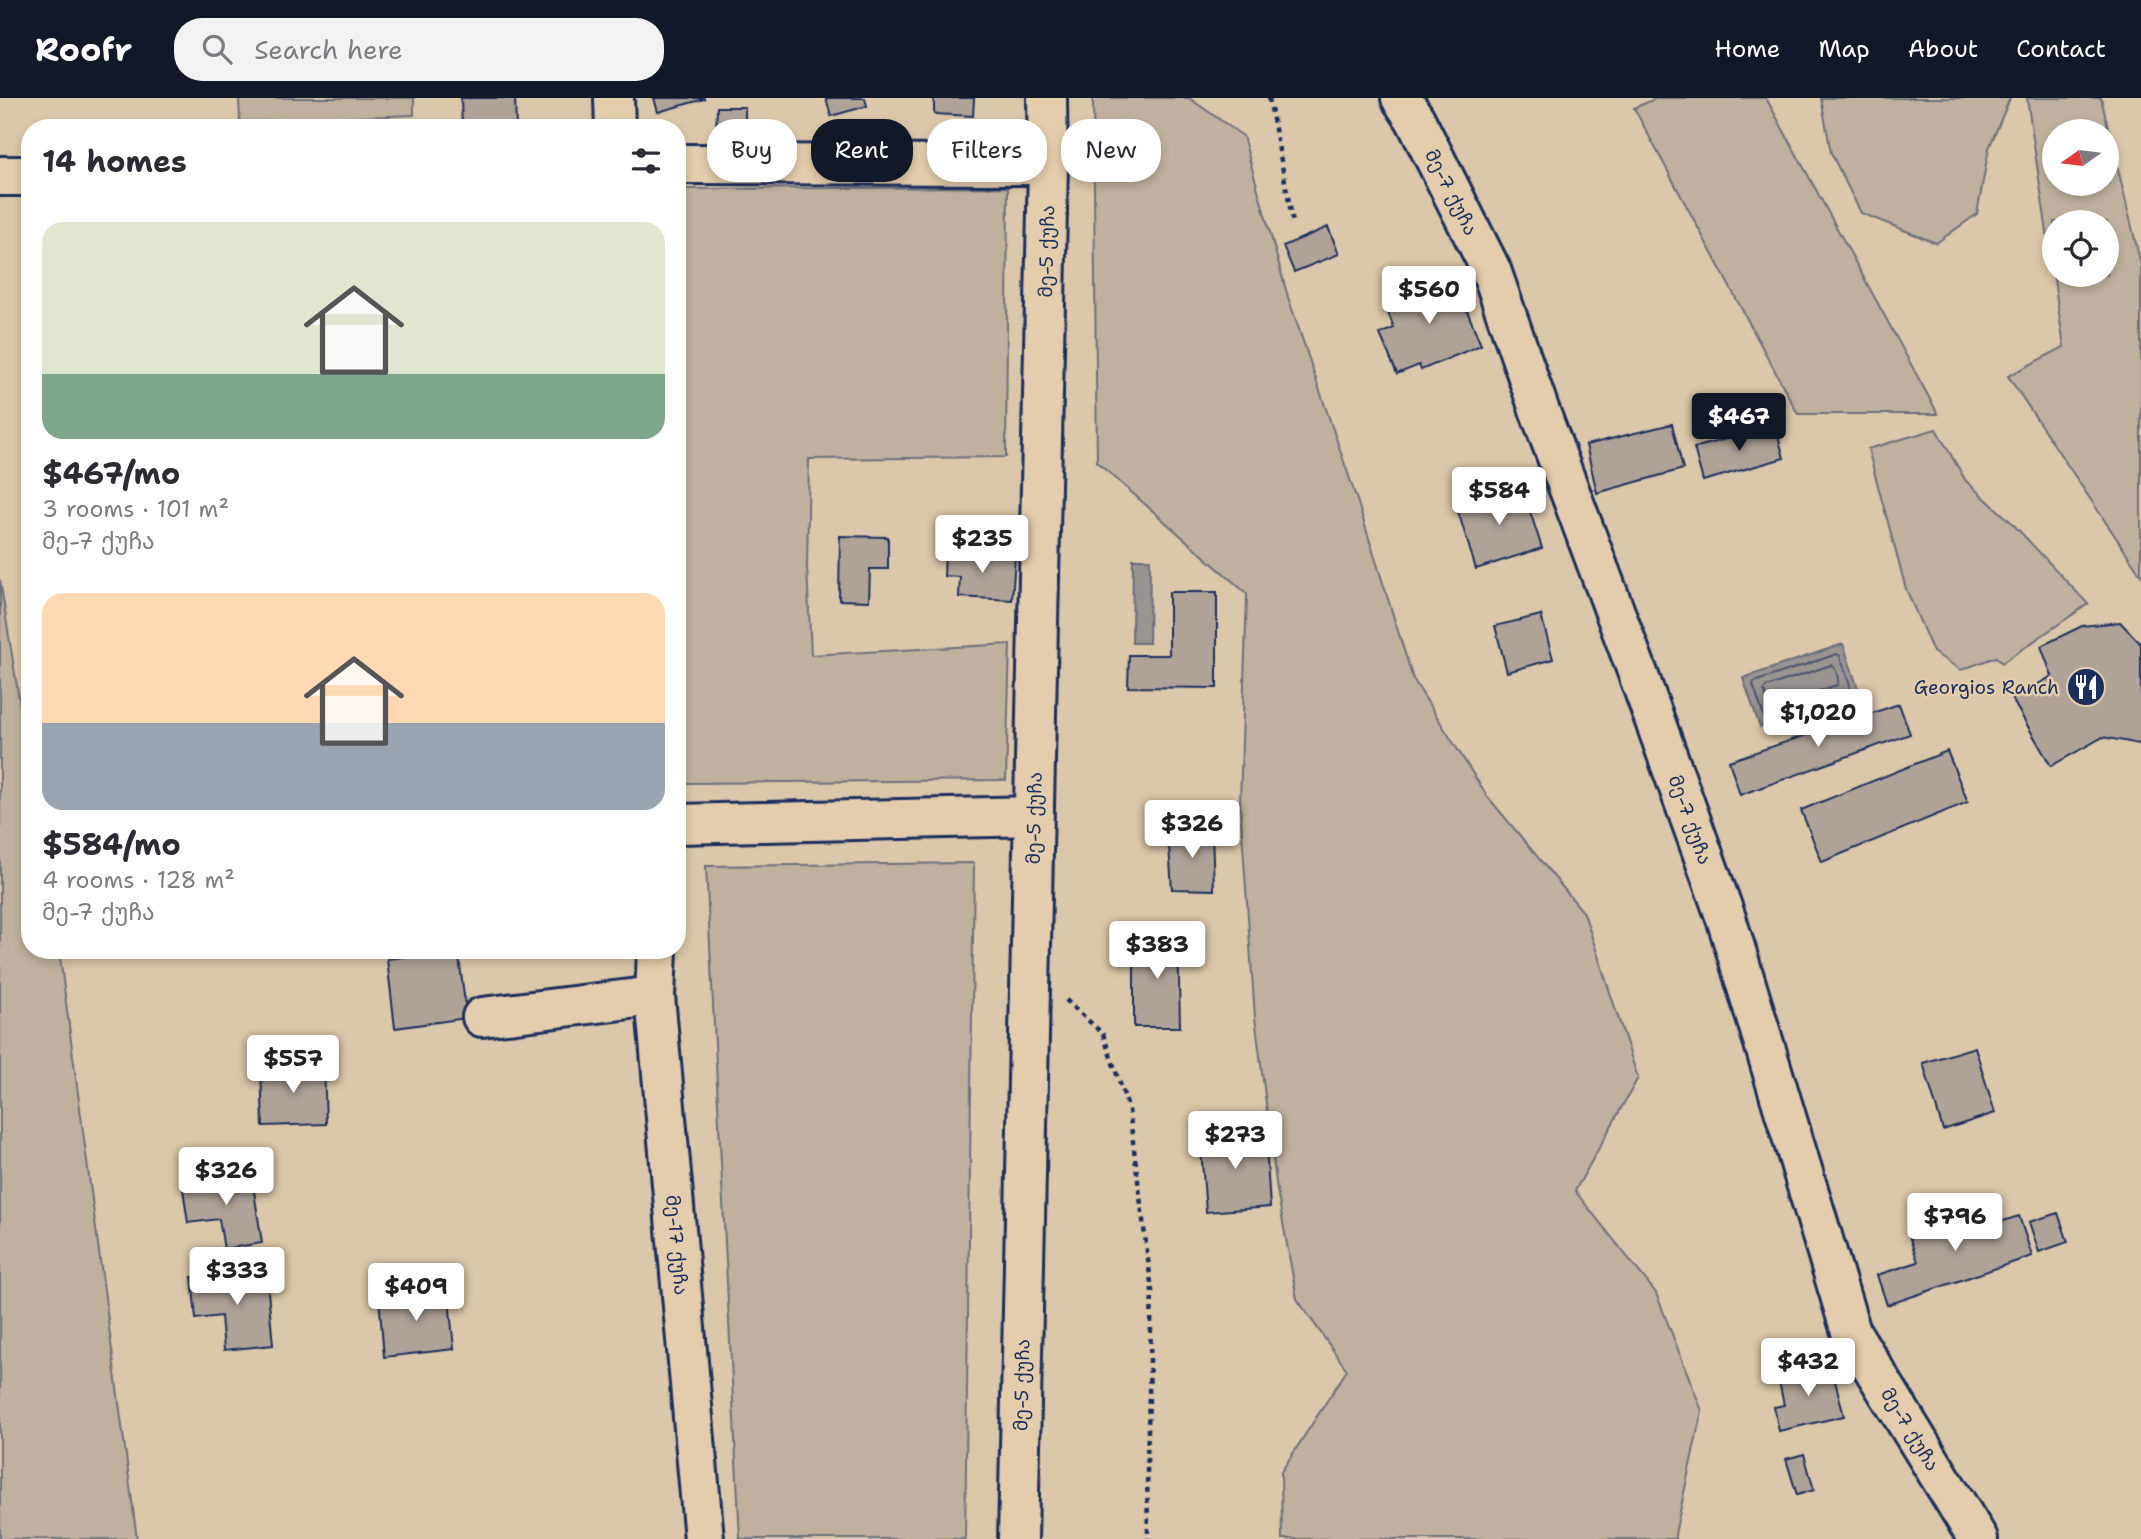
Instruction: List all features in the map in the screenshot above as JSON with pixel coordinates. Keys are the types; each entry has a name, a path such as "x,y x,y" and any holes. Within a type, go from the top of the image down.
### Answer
{"street":[{"path":"614,98 615,119"},
{"name":"მე-5 ქუჩა","path":"1018,1539 1048,165 1047,98"},
{"name":"მე-7 ქუჩა","path":"1401,98 1415,119 1491,270 1539,409 1727,921 1851,1332 1978,1539"},
{"path":"686,164 1048,165"},
{"path":"0,176 21,176"},
{"path":"686,824 1032,816"},
{"name":"მე-17 ქუჩა","path":"657,959 655,996 704,1539"},
{"path":"482,1017 655,996"}],"path":[{"path":"1269,98 1293,223"},
{"path":"1029,967 1103,1034 1129,1110 1152,1291 1147,1464 1148,1539"}],"shaded area":[{"path":"239,98 414,98 414,115 240,119"},
{"path":"1093,98 1189,98 1243,136 1288,297 1357,500 1413,679 1487,796 1584,913 1638,1078 1575,1191 1656,1293 1702,1411 1676,1539 1282,1539 1281,1472 1347,1370 1297,1299 1277,1190 1255,1017 1240,803 1247,594 1097,462 1094,182 1161,182 1161,119 1093,119"},
{"path":"1657,98 1766,98 1938,414 1798,414 1634,108"},
{"path":"1821,98 2010,98 1989,148 1977,214 1936,243 1861,213 1831,153"},
{"path":"2027,98 2101,98 2106,119 2042,119 2042,196 2119,196 2119,173 2141,265 2141,575 2008,376 2064,347 2055,287 2119,287 2119,210 2044,210"},
{"path":"1008,187 1006,457 809,459 807,567 811,655 1010,644 1006,780 686,783 686,189"},
{"path":"1936,429 1966,481 2011,522 2088,604 2002,663 1996,657 1961,670 1933,652 1906,589 1868,449"},
{"path":"0,580 21,712 21,959 60,959 137,1539 0,1539"},
{"path":"974,863 965,1539 740,1539 706,866"}],"water":[{"path":"1133,559 1150,559 1149,643 1132,643"},
{"path":"1843,644 1860,694 1760,727 1743,678"}],"building":[{"path":"461,98 515,98 516,119 462,119"},
{"path":"654,98 704,98 704,99 658,112"},
{"path":"826,98 865,98 867,106 831,116"},
{"path":"934,98 974,98 973,116 934,114"},
{"path":"717,107 745,107 745,119 716,119"},
{"path":"1328,227 1339,254 1294,272 1283,246"},
{"path":"1452,274 1481,345 1421,370 1419,365 1397,374 1380,334 1394,328 1384,302"},
{"path":"1672,424 1683,469 1597,493 1586,445"},
{"path":"1775,425 1784,458 1703,481 1694,448"},
{"path":"1521,484 1542,548 1476,569 1456,505"},
{"path":"840,536 888,537 888,569 870,569 869,601 839,600"},
{"path":"945,553 1015,557 1012,600 959,597 960,577 944,576"},
{"path":"1169,592 1217,592 1217,688 1128,687 1129,655 1169,655"},
{"path":"1541,615 1553,659 1507,672 1495,626"},
{"name":"Georgios Ranch","path":"2120,622 2141,644 2141,742 2139,744 2103,737 2051,766 2012,699 2052,676 2041,646 2082,626"},
{"path":"1899,704 1910,734 1740,795 1729,761"},
{"path":"1947,751 1968,802 1822,862 1801,810"},
{"path":"1212,830 1214,890 1172,889 1168,832"},
{"path":"1178,933 1180,1027 1134,1027 1134,937"},
{"path":"387,959 459,959 467,1018 395,1028"},
{"path":"1975,1047 1995,1113 1943,1130 1923,1063"},
{"path":"324,1064 326,1124 263,1126 261,1066"},
{"path":"1265,1131 1270,1207 1206,1212 1200,1136"},
{"path":"251,1172 262,1243 224,1249 219,1219 188,1223 182,1182"},
{"path":"1980,1206 1987,1226 2019,1216 2032,1256 1887,1305 1877,1275 1918,1262 1907,1230"},
{"path":"2058,1213 2068,1242 2039,1252 2029,1222"},
{"path":"266,1270 273,1345 224,1350 221,1316 196,1319 192,1277"},
{"path":"448,1290 454,1349 384,1357 379,1297"},
{"path":"1831,1365 1844,1416 1779,1431 1774,1407 1784,1405 1778,1377"},
{"path":"1804,1454 1814,1490 1797,1495 1786,1459"}],"place":[{"name":"Georgios Ranch","path":"2086,687"}]}
